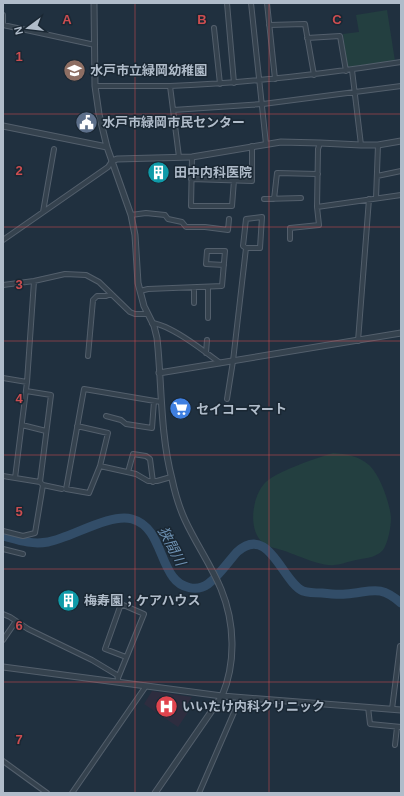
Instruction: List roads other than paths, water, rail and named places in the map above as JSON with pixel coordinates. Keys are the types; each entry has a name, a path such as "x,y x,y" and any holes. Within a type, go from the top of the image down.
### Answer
{"street":[{"path":"94,3 96,45 95,86 99,114 107,147 131,214 135,234 137,273 140,291 147,314 157,338 163,430 171,477 176,498 185,519 221,590 229,618 232,649 230,673 222,696 155,793"},
{"path":"227,3 234,83"},
{"path":"251,3 263,104 266,144"},
{"path":"267,3 274,79"},
{"path":"3,14 3,25 96,45"},
{"path":"270,25 305,24 314,75"},
{"path":"214,28 220,84"},
{"path":"308,38 340,36 346,71"},
{"path":"95,86 170,86 260,81 346,71 401,62"},
{"path":"352,70 361,145"},
{"path":"170,86 179,157"},
{"path":"173,110 263,104 401,86"},
{"path":"3,126 107,147"},
{"path":"3,240 108,167 112,161 117,159 192,157 281,142 361,145 401,141"},
{"path":"290,239 290,228 319,225 317,207 318,149 320,143"},
{"path":"376,198 378,144"},
{"path":"192,179 252,181 252,146"},
{"path":"43,212 54,149"},
{"path":"192,157 191,206 232,206 234,180"},
{"path":"377,176 401,171"},
{"path":"274,199 277,173 318,174"},
{"path":"317,207 401,195"},
{"path":"264,199 301,198"},
{"path":"358,341 370,199"},
{"path":"131,214 146,213 165,215 168,219 182,222 186,227 205,227 228,230 229,219"},
{"path":"227,399 233,361 246,248 244,246 246,219 262,217 260,248 246,248"},
{"path":"140,291 148,289 222,286 224,265 225,251 207,251 206,264 224,265"},
{"path":"3,285 70,274 86,275 99,282 130,312 135,314 147,314"},
{"path":"15,478 27,382 34,281"},
{"path":"208,287 208,318"},
{"path":"194,288 194,303"},
{"path":"88,356 93,300 97,296 106,296 111,294"},
{"path":"152,323 159,324 172,331 220,364"},
{"path":"159,373 401,333"},
{"path":"206,353 207,340"},
{"path":"3,378 27,382"},
{"path":"77,426 108,433 100,466 89,493 66,489 77,426 84,389 161,402"},
{"path":"3,531 23,536 35,533 42,484 46,431 51,395 26,390"},
{"path":"106,416 121,420 126,424 152,428 154,401"},
{"path":"22,425 46,431"},
{"path":"128,472 133,454 146,456 150,459 153,482"},
{"path":"100,466 136,474 148,481 153,482 171,477"},
{"path":"3,476 62,489"},
{"path":"3,549 23,554"},
{"path":"118,680 144,614 121,604 105,649 126,657"},
{"path":"3,614 28,629 92,660 117,675 118,680"},
{"path":"3,640 16,621"},
{"path":"392,709 400,646"},
{"path":"3,667 118,680 146,686 222,696 401,710"},
{"path":"72,793 146,686"},
{"path":"199,793 235,710 239,697"},
{"path":"368,707 370,724 399,727 395,745"},
{"path":"3,762 47,793"}],"waterway":[{"name":"狭間川","path":"3,536 42,543 57,540 112,520 123,518 132,519 141,523 147,528 153,536 168,570 176,581 189,588 199,588 208,584 237,552 248,545 258,545 266,549 274,557 295,586 303,591 331,594 381,591 387,593 401,603"}],"place":[{"name":"水戸市立緑岡幼稚園","path":"75,70"},
{"name":"水戸市緑岡市民センター","path":"87,122"},
{"name":"田中内科医院","path":"159,172"},
{"name":"セイコーマート","path":"181,409"},
{"name":"梅寿園；ケアハウス","path":"68,600"},
{"name":"いいたけ内科クリニック","path":"167,706"}]}
